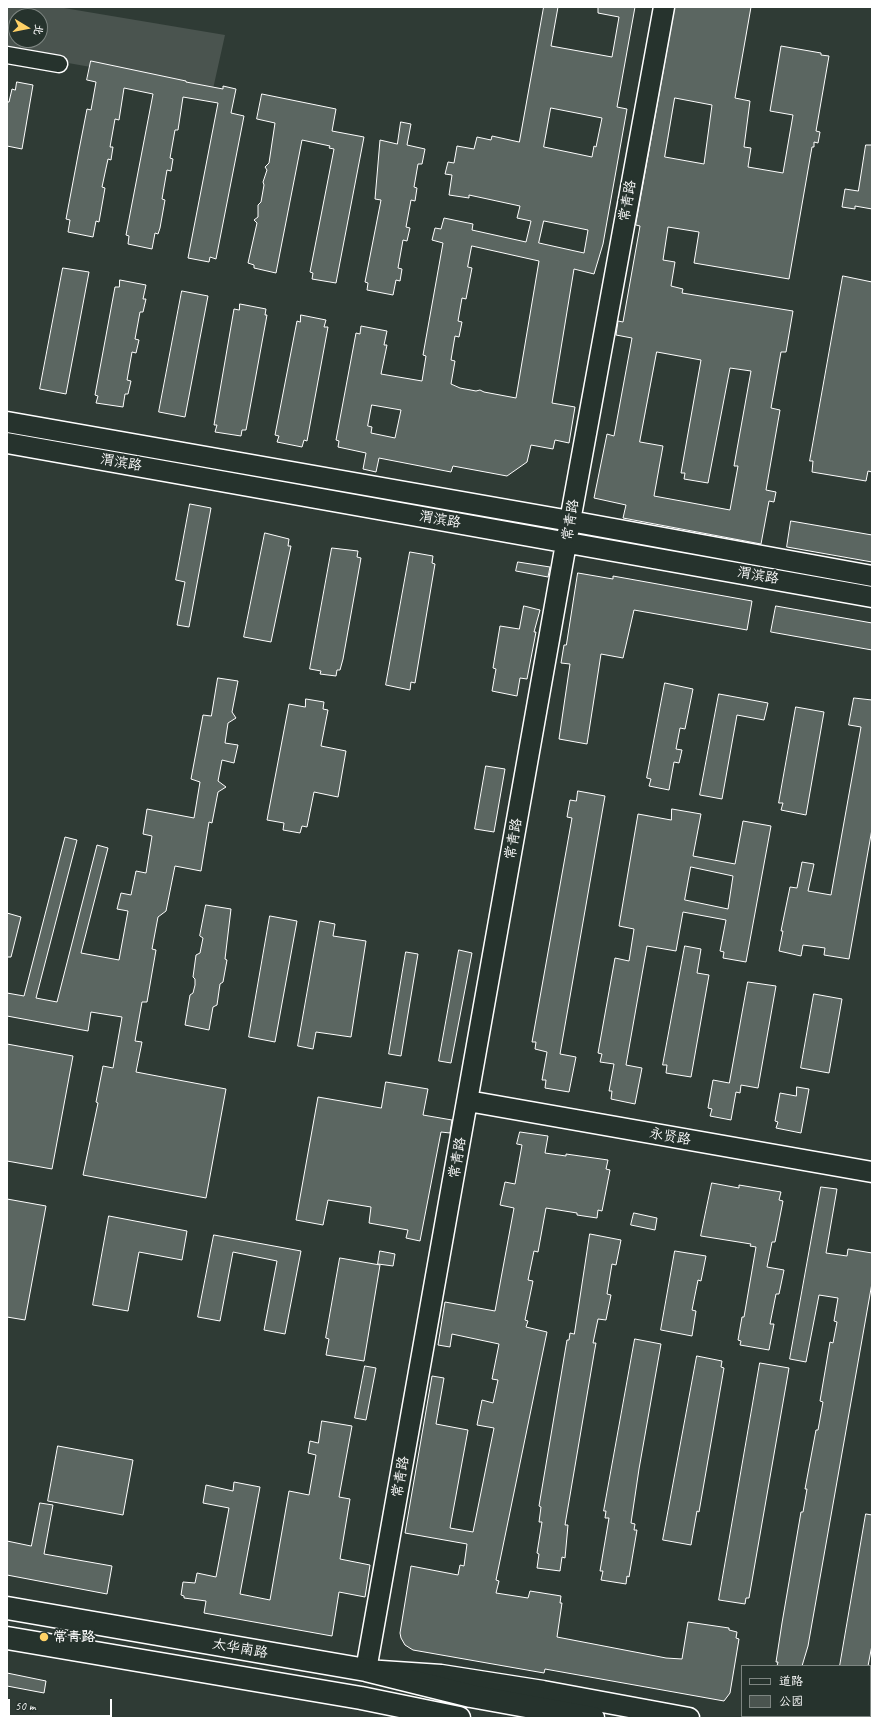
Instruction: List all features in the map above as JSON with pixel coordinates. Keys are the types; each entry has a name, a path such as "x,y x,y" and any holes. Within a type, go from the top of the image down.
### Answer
{"main road":[{"name":"太华南路","path":"7,1608 366,1670 472,1696 593,1718"},
{"name":"太华南路","path":"7,1638 360,1698 459,1718"}],"street":[{"name":"常青路","path":"366,1670 570,521 664,7"},
{"path":"7,55 59,64"},
{"name":"渭滨路","path":"7,422 570,521 872,576"},
{"name":"渭滨路","path":"7,443 872,597"},
{"name":"永贤路","path":"468,1101 872,1172"},
{"path":"366,1670 441,1675 543,1691 689,1718"},
{"path":"360,1698 406,1718"}],"green space":[{"path":"7,7 58,7 225,35 213,89 7,52"}],"building":[{"path":"544,7 558,7 551,46 612,57 619,17 598,13 598,7 635,7 617,107 627,109 603,244 594,274 574,269 552,403 575,407 569,443 555,440 553,449 531,445 527,462 507,476 453,466 451,472 379,458 376,472 363,469 366,453 338,447 339,441 336,440 356,333 360,334 361,326 387,331 384,345 387,345 381,374 422,381 426,356 423,355 443,243 432,240 435,228 441,229 444,218 473,224 472,230 526,242 531,221 517,218 520,206 469,195 469,198 449,195 452,175 445,174 448,162 454,163 457,146 474,149 477,137 491,140 492,136 519,142","holes":["551,108 602,118 596,147 594,146 592,157 544,147","544,221 588,230 584,253 539,243","472,246 539,261 516,398 480,390 476,391 460,388 451,384 455,361 451,360 455,336 459,337 462,322 458,321 462,298 466,299 472,268 468,267","372,405 401,410 395,438 371,433 372,427 368,426"]},
{"path":"675,7 751,7 735,98 750,101 744,147 751,148 748,167 783,173 793,115 770,111 781,46 821,53 821,55 829,56 816,131 820,132 818,143 814,142 814,147 812,147 789,279 694,263 699,232 668,227 663,260 675,262 671,286 683,289 682,293 793,311 786,352 781,352 771,408 780,410 766,490 776,492 774,502 769,501 761,544 623,518 626,505 594,498 607,434 614,436 632,338 616,335 618,321 623,322 640,226 636,225","holes":["675,98 712,105 704,164 665,157","657,352 701,360 681,473 685,473 684,479 708,483 730,368 751,371 734,466 738,466 730,510 654,496 663,446 640,442"]},
{"path":"91,61 186,82 223,89 223,86 236,89 231,113 244,116 216,259 210,257 209,262 188,258 218,103 183,97 178,130 175,130 170,158 173,159 171,171 167,170 162,199 165,200 160,228 158,234 155,233 152,249 128,244 129,236 126,235 153,94 124,88 119,120 115,119 110,147 113,147 111,160 108,159 102,187 105,188 99,222 96,221 93,237 68,232 70,220 66,219 87,109 91,110 96,82 87,80"},
{"path":"17,82 33,85 22,149 7,146 7,102 9,102 12,89 15,90"},
{"path":"262,94 336,109 332,131 364,137 336,283 312,279 313,273 310,272 334,149 329,148 330,146 302,140 276,273 254,268 254,265 248,263 257,223 254,220 258,217 258,205 261,202 264,185 263,182 267,170 265,167 269,163 275,123 257,119"},
{"path":"401,122 411,124 407,145 425,149 422,164 418,164 414,187 417,188 415,201 411,200 406,227 410,228 407,241 403,240 398,268 402,269 400,281 396,280 393,295 367,290 368,283 365,282 381,200 375,199 380,140 397,144"},
{"path":"866,145 872,145 872,209 855,206 855,209 842,207 845,189 858,191"},
{"path":"63,268 89,272 66,394 40,389"},
{"path":"843,276 872,282 872,472 868,471 866,481 812,472 813,461 810,461"},
{"path":"120,280 146,285 143,299 146,299 143,312 140,312 135,339 139,340 136,353 132,352 127,380 131,381 128,394 125,394 123,407 96,403 98,396 95,395 115,287 119,287"},
{"path":"182,291 208,296 185,417 159,412"},
{"path":"240,304 266,309 265,315 267,315 246,430 242,430 241,436 215,432 217,425 214,425 234,309 239,310"},
{"path":"301,315 326,320 324,327 328,327 307,441 304,440 302,447 277,442 279,436 275,435 297,321 300,322"},
{"path":"190,504 211,508 189,627 177,625 185,582 176,580"},
{"path":"791,521 872,535 872,562 787,547"},
{"path":"265,533 289,539 288,546 291,546 271,642 244,637"},
{"path":"332,548 358,551 357,557 361,558 343,659 340,670 337,670 336,676 320,674 321,671 310,669"},
{"path":"410,552 433,556 432,563 435,564 415,683 411,682 410,690 386,685"},
{"path":"518,562 550,567 548,577 516,571"},
{"path":"578,573 613,579 613,576 752,601 747,630 634,610 623,658 601,654 587,744 559,739 570,664 561,663 564,645 566,645"},
{"path":"524,606 540,610 534,632 536,632 527,679 520,678 517,696 492,691 496,669 493,668 500,626 519,629"},
{"path":"776,606 872,623 872,650 771,632"},
{"path":"218,678 238,681 232,712 236,718 228,723 225,743 238,745 234,763 222,760 218,781 226,787 218,792 212,823 209,822 201,871 175,866 166,911 158,917 152,949 156,950 147,1002 142,1002 135,1041 142,1042 136,1072 226,1089 206,1198 83,1175 98,1103 96,1102 103,1066 113,1068 122,1017 91,1012 88,1031 7,1016 7,993 24,996 65,837 77,840 36,998 57,1002 97,845 108,848 81,953 119,960 128,911 117,909 121,893 131,895 136,871 146,873 152,836 143,834 147,809 194,818 200,782 191,779 203,715 211,716"},
{"path":"665,683 693,689 685,729 680,728 676,749 682,750 679,763 674,762 669,790 649,786 651,779 647,778"},
{"path":"719,694 768,703 764,720 737,715 722,799 700,795"},
{"path":"854,698 872,700 872,829 849,959 824,955 825,948 803,945 801,956 779,951 783,931 781,931 790,887 797,888 802,862 814,864 808,891 831,895 861,727 849,725"},
{"path":"306,699 324,702 323,709 328,710 321,746 346,751 338,797 314,792 307,827 302,826 300,833 283,830 284,823 267,820 289,704 305,707"},
{"path":"796,707 824,712 806,815 781,810 783,803 779,803"},
{"path":"486,766 505,769 494,832 475,829"},
{"path":"578,791 605,796 560,1054 576,1057 569,1092 545,1088 546,1080 542,1080 547,1052 535,1049 536,1042 532,1042 572,818 567,817 570,800 576,801"},
{"path":"672,809 701,814 693,856 735,864 743,821 771,826 746,962 723,958 724,952 720,951 726,920 683,912 676,951 647,946 626,1065 642,1068 635,1104 611,1099 612,1091 609,1091 614,1064 600,1062 602,1054 598,1053 615,958 629,961 634,929 619,926 638,814 671,820","holes":["691,867 733,876 728,909 685,900"]},
{"path":"206,905 231,909 225,959 227,960 223,982 220,984 217,1005 213,1007 209,1030 185,1025 190,995 193,993 195,985 195,979 193,977 196,955 200,953 203,938 200,936"},
{"path":"7,913 21,917 11,957 7,957"},
{"path":"270,916 297,921 275,1042 249,1037"},
{"path":"320,921 335,924 333,936 366,941 351,1037 316,1032 313,1049 298,1046"},
{"path":"685,946 701,949 697,973 709,975 691,1077 666,1073 667,1065 663,1065"},
{"path":"459,950 472,953 451,1063 439,1061"},
{"path":"406,952 418,954 401,1056 389,1054"},
{"path":"748,982 776,986 758,1088 741,1085 740,1093 736,1092 731,1120 710,1116 712,1109 708,1108 713,1080 729,1083"},
{"path":"814,994 842,999 829,1073 801,1068"},
{"path":"7,1044 73,1056 52,1169 7,1161"},
{"path":"386,1082 428,1089 423,1115 452,1120 450,1133 441,1132 420,1241 406,1238 408,1230 369,1223 371,1207 328,1200 323,1225 296,1220 318,1097 381,1108"},
{"path":"797,1087 809,1089 801,1133 776,1128 778,1122 775,1121 780,1093 796,1096"},
{"path":"520,1132 548,1136 545,1153 566,1156 566,1154 608,1160 606,1169 610,1170 602,1211 598,1210 597,1218 546,1208 538,1252 534,1251 528,1280 533,1281 525,1320 528,1321 526,1327 547,1332 496,1580 499,1581 496,1593 528,1598 530,1591 561,1596 560,1603 562,1603 557,1637 666,1658 682,1659 688,1622 729,1628 729,1630 737,1632 736,1638 739,1639 730,1693 724,1701 545,1669 544,1673 413,1650 405,1645 401,1638 400,1633 411,1566 458,1575 460,1565 464,1566 467,1544 405,1533 432,1376 444,1378 436,1424 468,1430 450,1528 473,1532 494,1428 477,1425 482,1400 493,1403 498,1380 492,1379 499,1344 452,1334 450,1347 438,1345 445,1302 495,1311 514,1208 500,1205 505,1182 515,1184 522,1145 517,1144"},
{"path":"712,1183 739,1188 739,1185 781,1192 779,1200 783,1201 775,1242 772,1242 767,1267 784,1270 779,1294 776,1294 770,1324 774,1324 769,1350 740,1345 741,1341 738,1340 742,1317 744,1317 756,1247 750,1246 751,1244 701,1236"},
{"path":"821,1187 837,1189 826,1253 847,1256 848,1249 872,1253 872,1283 808,1646 802,1665 777,1665 778,1662 776,1662 782,1623 801,1512 803,1512 807,1489 805,1489 823,1402 820,1401 830,1342 833,1343 837,1322 834,1321 838,1298 819,1295 806,1362 790,1359"},
{"path":"7,1199 46,1206 25,1320 7,1317"},
{"path":"634,1213 657,1218 655,1230 631,1225"},
{"path":"109,1216 187,1231 182,1260 139,1252 128,1311 93,1305"},
{"path":"590,1234 621,1240 616,1265 612,1264 607,1294 611,1295 606,1320 598,1319 593,1343 596,1343 565,1525 568,1525 565,1558 562,1557 560,1571 537,1568 539,1554 537,1553 542,1522 539,1522 541,1507 539,1506 567,1340 569,1340 570,1333 574,1334"},
{"path":"214,1235 301,1251 285,1334 264,1330 277,1261 233,1252 220,1321 198,1317"},
{"path":"380,1251 395,1254 393,1266 378,1264"},
{"path":"675,1251 706,1256 701,1281 698,1280 692,1310 696,1311 692,1336 661,1330"},
{"path":"340,1258 380,1265 364,1361 326,1355 329,1339 326,1338"},
{"path":"635,1339 661,1344 631,1523 635,1524 634,1530 637,1530 629,1577 627,1576 626,1584 601,1580 603,1571 600,1571 609,1518 605,1518 606,1511 604,1511"},
{"path":"697,1356 722,1361 721,1367 724,1368 699,1512 697,1511 691,1545 663,1540"},
{"path":"760,1363 789,1368 749,1598 746,1598 745,1604 719,1600"},
{"path":"365,1366 376,1368 366,1420 355,1418"},
{"path":"322,1421 352,1426 339,1497 350,1499 340,1559 370,1565 365,1597 339,1592 332,1636 204,1613 206,1601 184,1598 184,1596 181,1595 183,1582 195,1583 197,1573 216,1577 229,1508 203,1503 206,1485 233,1491 234,1482 260,1487 240,1594 270,1600 289,1491 309,1495 316,1455 308,1453 310,1441 318,1443"},
{"path":"58,1446 133,1460 123,1515 48,1501"},
{"path":"40,1503 53,1505 44,1554 112,1566 107,1594 7,1575 7,1541 31,1546"},
{"path":"866,1514 872,1515 872,1645 868,1665 840,1665"},
{"path":"7,1673 46,1681 44,1693 7,1686"}],"place":[{"name":"常青路","path":"44,1637"}]}
